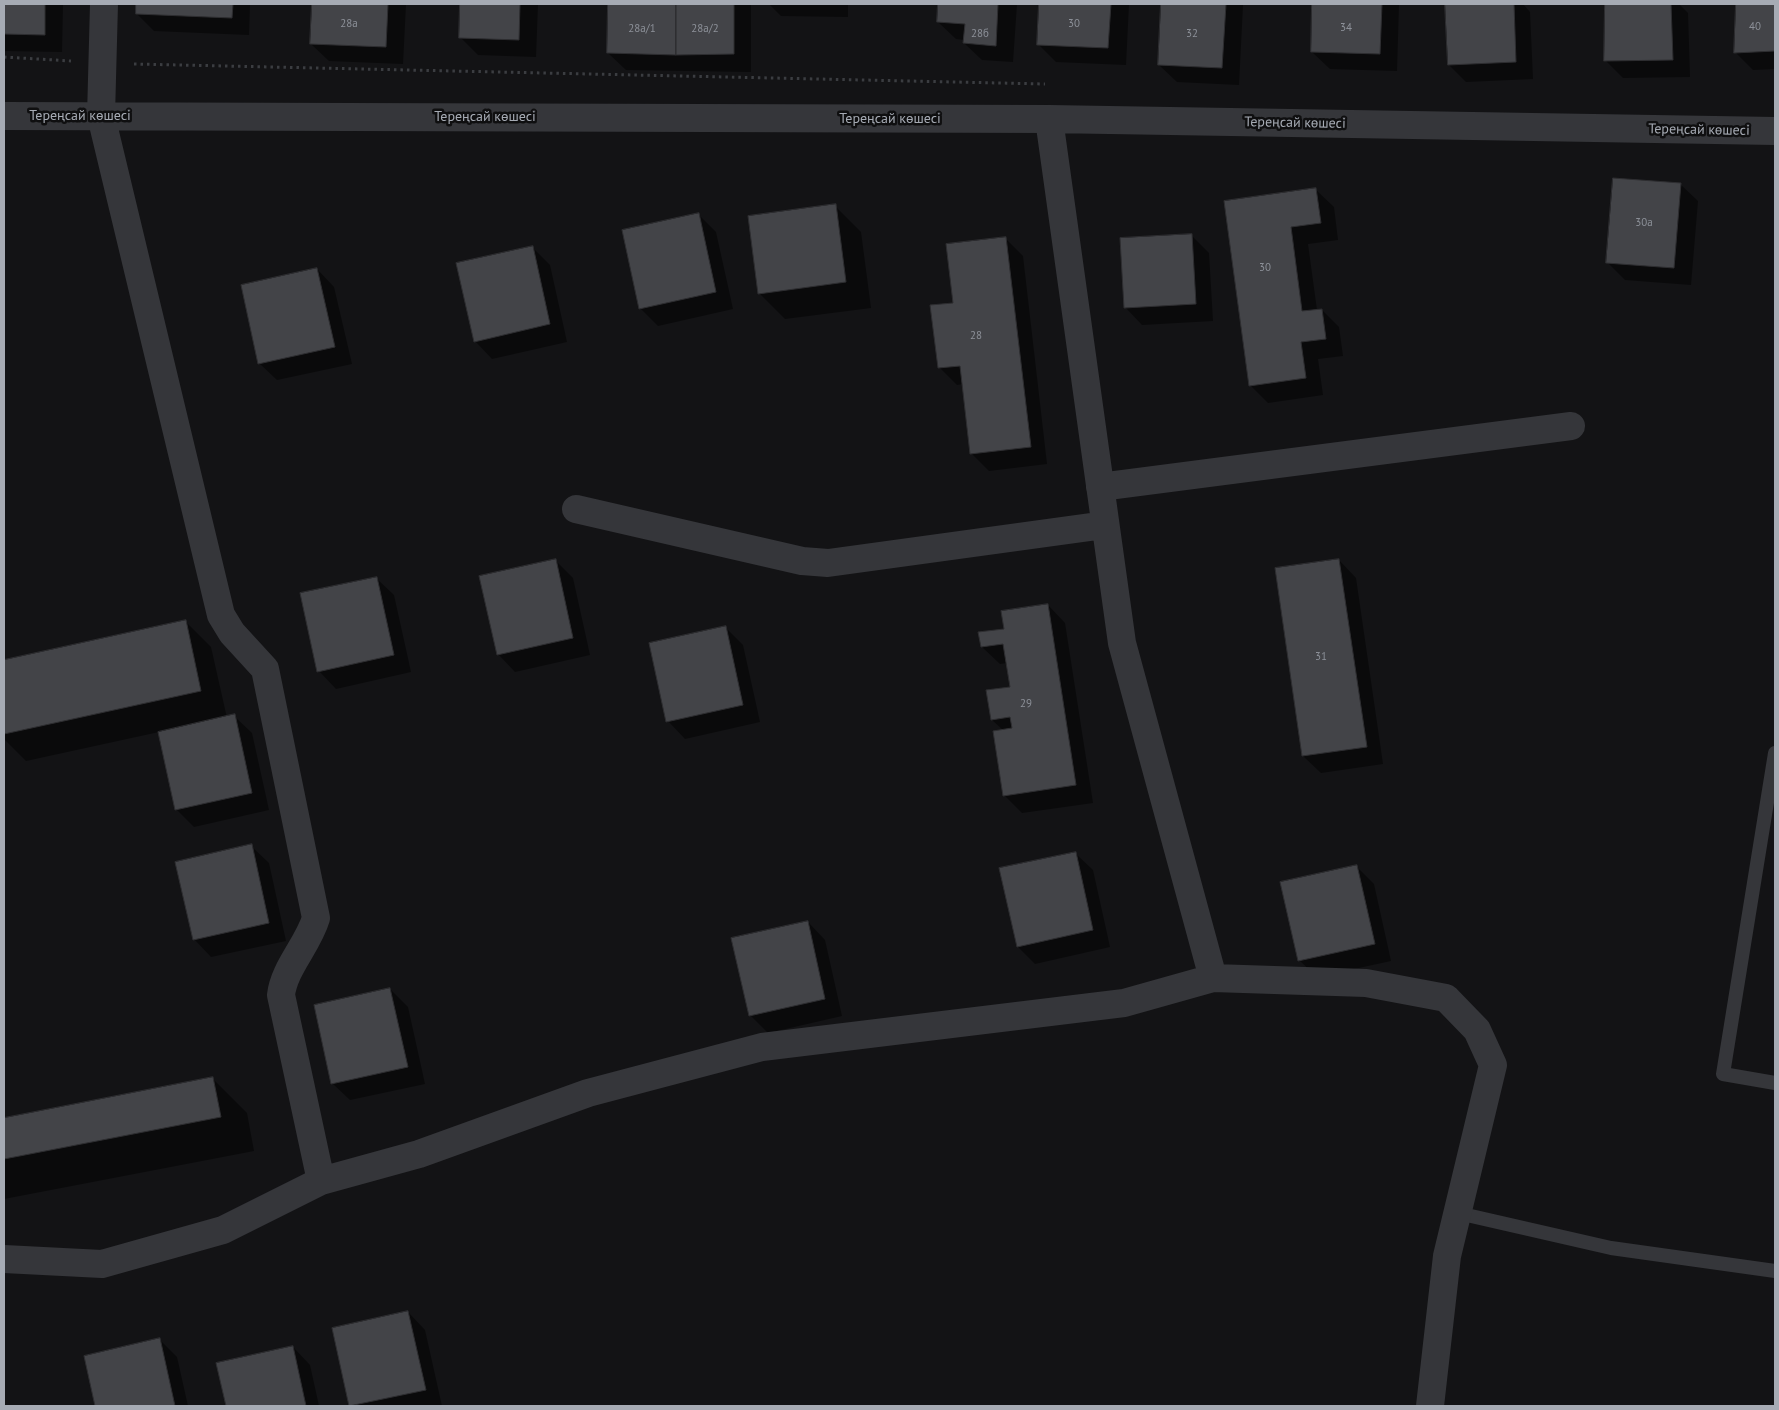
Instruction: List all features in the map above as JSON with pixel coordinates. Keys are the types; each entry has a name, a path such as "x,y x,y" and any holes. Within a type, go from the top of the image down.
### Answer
{"street":[{"path":"104,4 104,63 101,116 221,615 232,633 261,663 267,678 316,918 310,935 282,985 281,995 321,1181"},
{"name":"Тереңсай көшесі","path":"4,116 1049,119 1775,131"},
{"path":"1049,119 1122,643 1212,978"},
{"path":"1100,487 1571,426"},
{"path":"576,509 802,561 828,563 1105,525"},
{"path":"4,1259 102,1264 223,1230 321,1181 419,1154 588,1092 762,1047 1124,1002 1212,978 1366,983 1446,998 1477,1030 1493,1065 1447,1256 1430,1406"}],"lane":[{"path":"1775,753 1723,1074 1775,1083"},
{"path":"1458,1213 1611,1248 1775,1271"}],"path":[{"path":"4,57 104,63 1049,84"}],"building":[{"path":"4,4 45,4 45,35 4,34"},
{"path":"136,4 233,4 232,18 136,14"},
{"path":"312,4 388,4 386,47 310,44"},
{"path":"460,4 520,4 519,40 459,38"},
{"path":"608,4 676,4 676,55 607,53"},
{"path":"676,4 734,4 734,54 676,55"},
{"path":"938,4 998,4 996,46 963,43 965,24 937,22"},
{"path":"1039,4 1111,4 1108,48 1037,45"},
{"path":"1161,4 1226,4 1222,68 1158,65"},
{"path":"1312,4 1382,4 1380,54 1311,52"},
{"path":"1445,4 1514,4 1516,62 1448,65"},
{"path":"1605,4 1671,4 1673,60 1604,61"},
{"path":"1736,4 1775,4 1775,51 1734,53"},
{"path":"1613,178 1681,183 1674,268 1606,263"},
{"path":"1316,188 1321,223 1291,227 1302,311 1322,309 1326,339 1301,342 1306,378 1249,386 1224,201"},
{"path":"836,204 846,282 758,294 748,216"},
{"path":"699,213 716,292 639,309 622,230"},
{"path":"1192,234 1196,304 1124,308 1120,238"},
{"path":"1006,237 1031,447 970,454 960,366 938,368 930,305 953,303 946,244"},
{"path":"533,246 550,324 474,342 456,263"},
{"path":"317,268 335,347 258,364 241,285"},
{"path":"556,559 573,638 497,655 479,576"},
{"path":"1339,559 1367,747 1302,756 1275,568"},
{"path":"377,577 394,655 317,672 300,593"},
{"path":"1048,604 1076,785 1003,796 993,731 1012,728 1010,717 991,720 986,690 1010,687 1003,644 981,647 978,632 1004,629 1001,611"},
{"path":"186,620 201,691 4,734 4,660"},
{"path":"726,626 743,705 666,722 649,643"},
{"path":"235,714 252,793 175,810 158,732"},
{"path":"252,844 269,923 193,940 175,862"},
{"path":"1076,852 1093,930 1017,947 999,868"},
{"path":"1357,865 1375,944 1298,961 1280,882"},
{"path":"808,921 825,999 749,1016 731,938"},
{"path":"390,988 408,1067 331,1084 314,1005"},
{"path":"213,1077 221,1117 4,1159 4,1118"},
{"path":"408,1311 426,1390 349,1406 332,1328"},
{"path":"160,1338 175,1406 95,1406 84,1356"},
{"path":"293,1346 306,1406 226,1406 216,1363"}]}
